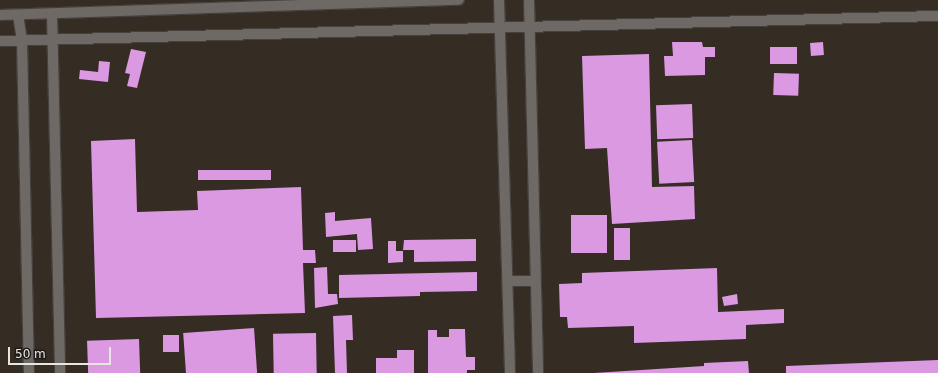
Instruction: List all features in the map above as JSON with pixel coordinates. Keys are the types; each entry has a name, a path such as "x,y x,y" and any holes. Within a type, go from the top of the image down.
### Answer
{"street":[{"path":"0,15 459,0"},
{"path":"499,0 510,373"},
{"path":"529,0 538,373"},
{"path":"52,14 54,40 60,373"},
{"path":"18,15 22,41 29,373"},
{"path":"0,41 938,16"},
{"path":"508,281 535,281"}],"shaded area":[{"path":"0,0 938,0 938,373 0,373"}],"building":[{"path":"672,42 702,42 703,47 715,47 715,57 705,57 705,75 665,76 664,56 673,56"},
{"path":"823,42 824,55 811,56 810,43"},
{"path":"770,47 797,47 797,64 770,64"},
{"path":"131,49 146,52 137,88 127,86 130,74 125,73"},
{"path":"649,54 652,187 694,186 695,219 612,224 607,148 585,149 582,56"},
{"path":"99,61 110,62 108,82 79,79 80,70 98,72"},
{"path":"774,73 799,74 798,96 773,95"},
{"path":"692,104 693,138 657,139 656,105"},
{"path":"135,139 137,212 198,210 197,191 301,187 303,250 315,250 316,263 303,263 305,313 96,318 91,141"},
{"path":"692,140 694,182 659,184 657,142"},
{"path":"198,170 271,170 271,180 198,180"},
{"path":"335,212 335,221 371,218 373,249 358,250 357,234 326,237 325,213"},
{"path":"571,215 607,215 607,253 571,253"},
{"path":"614,228 630,228 630,260 614,260"},
{"path":"476,239 476,261 414,262 414,250 403,250 404,240"},
{"path":"333,240 356,240 356,252 333,252"},
{"path":"388,241 396,241 396,251 403,251 403,262 388,263"},
{"path":"327,267 328,294 337,294 338,304 315,308 314,268"},
{"path":"717,268 718,312 784,309 784,323 746,325 746,339 634,343 634,326 568,328 567,317 560,317 559,284 582,283 582,273"},
{"path":"477,272 477,291 420,292 420,296 339,298 339,275"},
{"path":"737,294 738,304 724,306 722,297"},
{"path":"352,315 353,340 346,340 347,373 335,373 333,316"},
{"path":"254,328 257,373 186,373 183,333"},
{"path":"449,329 465,329 466,357 475,357 475,370 467,370 467,373 428,373 428,330 437,330 437,337 449,337"},
{"path":"316,333 317,373 274,373 273,334"},
{"path":"163,335 179,335 179,352 163,352"},
{"path":"139,339 140,373 88,373 87,341"},
{"path":"397,350 414,350 414,373 376,373 376,358 397,358"},
{"path":"938,360 938,373 786,373 786,366"},
{"path":"748,361 749,373 594,373 704,366 704,363"}]}
